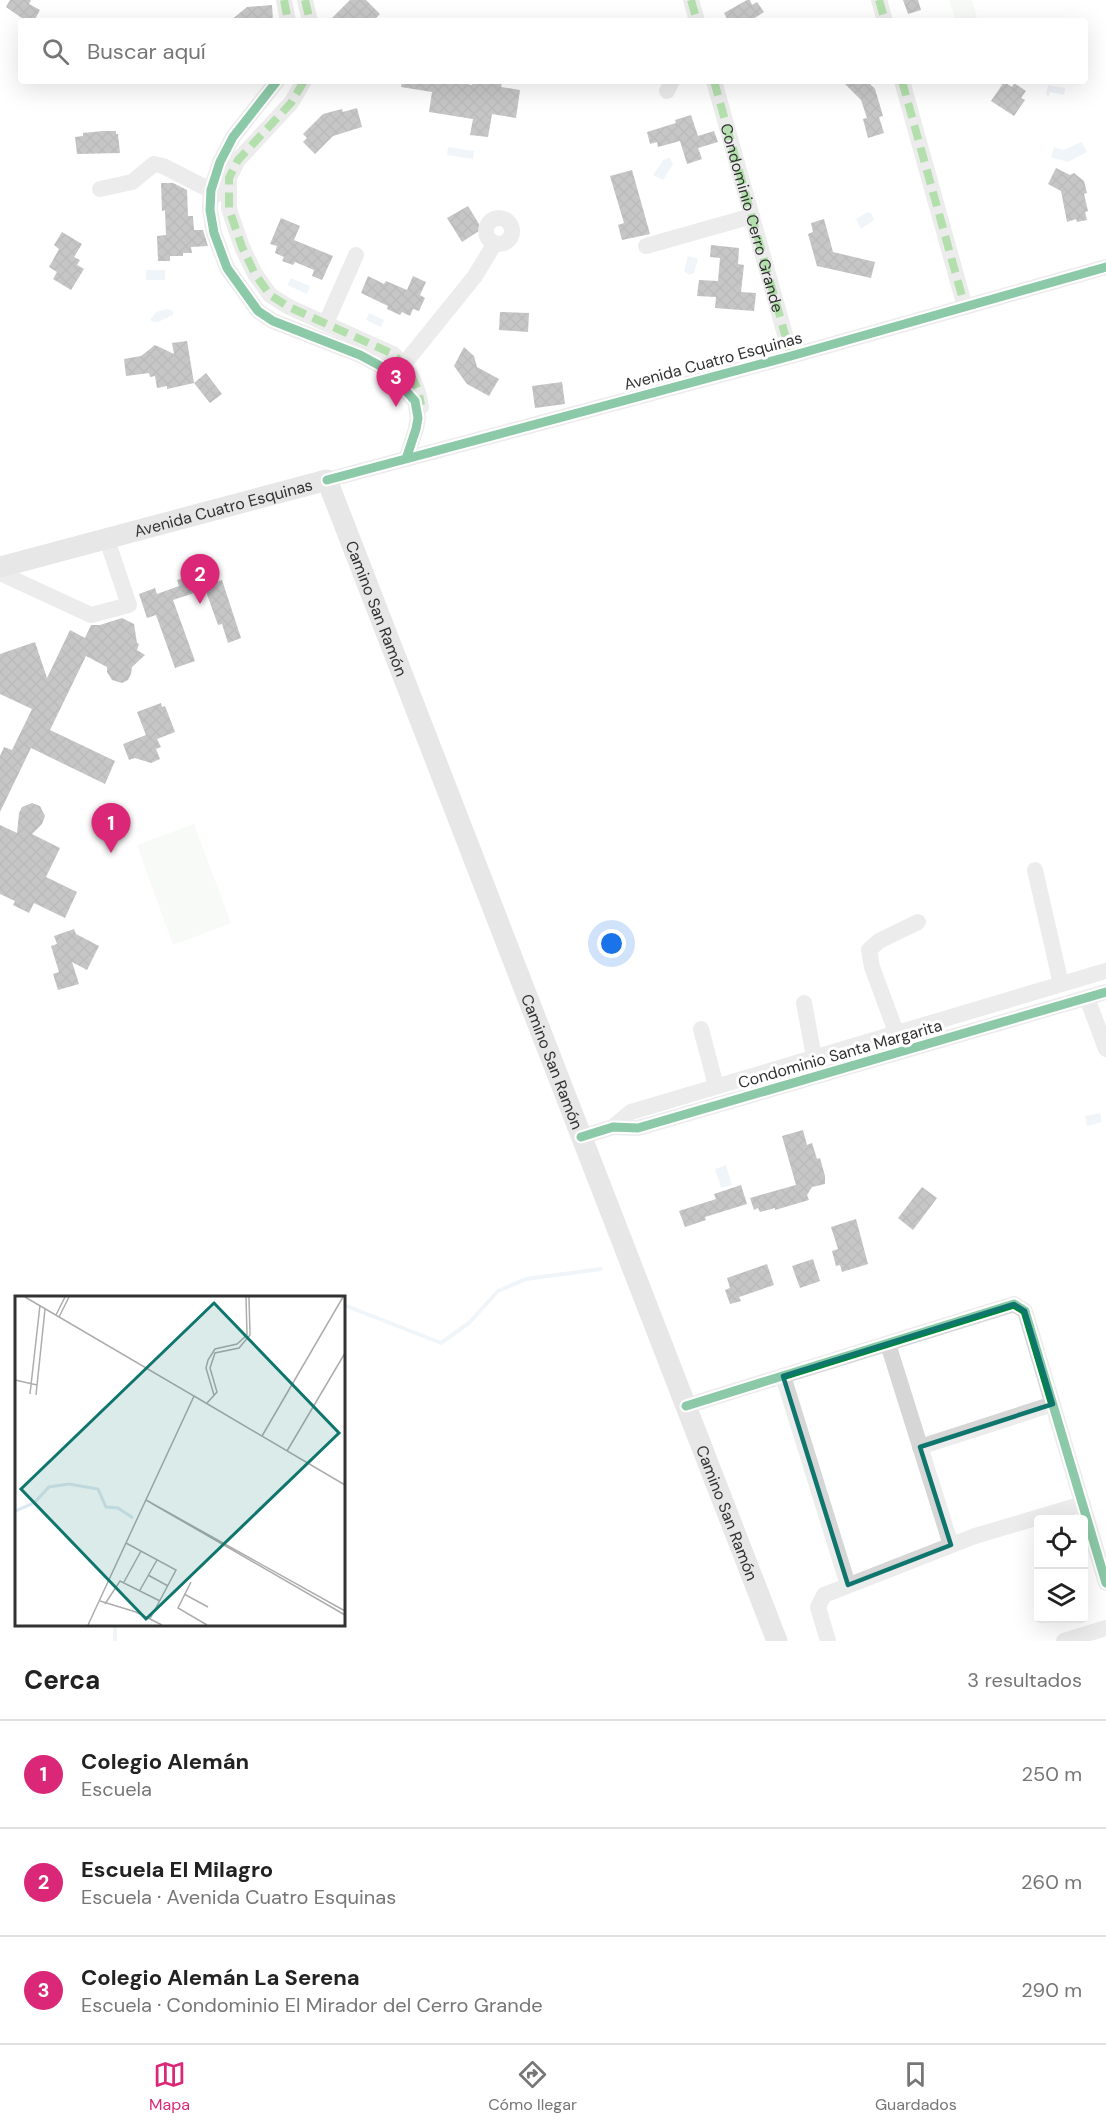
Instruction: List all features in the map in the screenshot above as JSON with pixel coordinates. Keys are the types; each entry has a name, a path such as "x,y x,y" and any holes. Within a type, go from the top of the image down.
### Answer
{"main road":[{"name":"Avenida Cuatro Esquinas","path":"0,567 327,480"},
{"name":"Camino San Ramón","path":"327,480 777,1641"}],"street":[{"path":"284,0 287,18"},
{"path":"305,0 309,18"},
{"path":"691,0 696,18"},
{"path":"879,0 884,18"},
{"path":"274,84 233,138 220,162 211,190 210,210 214,233 227,268 258,311 273,321 360,355 386,369 415,401 418,418 409,459"},
{"path":"302,84 291,103 237,159 229,178 229,208 242,247 255,274 270,296 289,307 393,354 404,364 415,380 422,415 420,429 409,459"},
{"name":"Condominio Cerro Grande","path":"715,84 791,356"},
{"path":"903,84 965,307"},
{"path":"100,189 132,182 154,164 163,166 229,201"},
{"path":"646,246 752,216"},
{"path":"404,364 474,276 495,243"},
{"path":"326,323 356,255"},
{"name":"Avenida Cuatro Esquinas","path":"327,480 791,356 1106,267"},
{"path":"0,573 91,615 129,605 106,537"},
{"path":"1035,870 1061,984"},
{"path":"888,1034 869,950 879,941 918,922"},
{"name":"Condominio Santa Margarita","path":"581,1137 613,1127 639,1128 1098,995 1100,972 631,1112 613,1127"},
{"path":"1098,995 1106,1049"},
{"path":"804,1003 814,1057"},
{"path":"701,1029 716,1086"},
{"name":"Condominio Santa Margarita","path":"885,1057 888,1034"},
{"path":"686,1406 1014,1304 1025,1311 1106,1583"},
{"path":"888,1344 951,1545"},
{"path":"783,1376 848,1585"},
{"path":"920,1447 1053,1404"},
{"path":"828,1641 818,1607 824,1594 951,1545 1083,1504"},
{"path":"1064,1641 1106,1628"}],"highlighted area":[{"path":"1014,1304 1025,1311 1053,1404 920,1447 951,1545 848,1585 783,1376"}],"shaded area":[{"path":"949,0 972,0 977,18 955,18"},
{"path":"1048,85 1065,88 1064,95 1050,92 1049,96 1046,95"},
{"path":"1082,142 1087,152 1068,162 1051,157 1054,147 1063,150"},
{"path":"448,147 474,151 473,159 447,155"},
{"path":"667,158 670,158 673,164 663,180 653,175"},
{"path":"868,212 872,214 874,220 861,229 856,219"},
{"path":"688,256 698,259 694,273 689,275 684,271"},
{"path":"146,270 165,270 165,280 146,280"},
{"path":"291,278 310,286 307,294 287,285"},
{"path":"171,310 173,315 158,322 150,320 156,312"},
{"path":"369,313 384,320 381,327 366,320"},
{"path":"194,824 231,923 173,945 137,845"},
{"path":"1100,1113 1102,1122 1087,1126 1085,1116"},
{"path":"726,1165 732,1185 721,1188 715,1169"}],"building":[{"path":"10,0 31,0 29,4 40,10 36,18 22,18 6,7"},
{"path":"350,0 366,0 380,14 376,18 332,18"},
{"path":"747,0 750,0 752,5 757,2 764,12 755,18 726,18 724,13"},
{"path":"903,0 918,0 921,10 908,14"},
{"path":"272,5 273,18 234,18 247,7"},
{"path":"402,84 502,84 501,87 520,90 516,118 492,114 488,137 470,135 473,119 429,112 432,92 401,87"},
{"path":"845,84 870,84 875,89 883,116 879,117 884,133 868,138 863,119 867,118 861,100"},
{"path":"1003,84 1012,87 1016,84 1026,91 1021,98 1025,100 1014,116 991,101"},
{"path":"357,108 362,127 333,136 315,154 303,142 307,138 303,134 323,114"},
{"path":"691,115 698,136 714,131 718,142 698,148 702,159 687,164 680,141 658,147 657,142 650,144 647,132 676,123 675,120"},
{"path":"116,131 120,153 77,154 75,137 83,136 83,133"},
{"path":"1056,168 1070,175 1074,173 1084,181 1087,193 1084,194 1088,211 1085,212 1087,220 1077,222 1076,219 1067,222 1061,191 1048,184"},
{"path":"632,170 650,234 622,240 618,225 624,223 610,176"},
{"path":"161,183 173,183 187,190 188,216 193,216 194,230 203,230 208,246 191,247 192,253 170,256 170,261 158,261 157,236 166,235"},
{"path":"468,206 482,229 462,242 447,218"},
{"path":"281,218 300,226 294,240 333,256 322,280 312,276 314,270 295,262 293,265 282,261 284,257 275,253 277,246 270,244"},
{"path":"824,219 833,252 875,262 871,278 817,266 808,234 813,232 811,223"},
{"path":"62,232 82,244 74,257 80,260 77,265 84,269 71,290 53,279 57,272 49,267 59,249 54,245"},
{"path":"711,245 739,248 738,264 744,265 741,292 756,293 754,311 715,308 716,297 697,296 699,280 718,281 720,258 710,257"},
{"path":"368,276 384,284 386,281 407,290 413,276 426,282 420,295 425,298 419,311 413,309 410,316 402,312 400,315 387,309 388,306 361,293"},
{"path":"500,312 529,313 528,332 499,330"},
{"path":"187,341 194,383 167,389 167,386 157,388 155,376 150,377 149,373 126,376 124,359 141,356 155,345 174,354 172,343"},
{"path":"464,347 474,356 477,367 499,379 489,396 467,384 454,366"},
{"path":"206,373 222,394 210,403 194,383"},
{"path":"562,382 565,404 535,408 532,386"},
{"path":"198,573 203,590 173,600 195,661 175,668 156,615 147,618 139,594 155,588 157,594 179,586 177,580"},
{"path":"222,580 241,638 228,643 222,624 218,625 204,586"},
{"path":"122,618 134,624 139,644 137,650 145,655 132,667 128,680 122,683 112,680 107,667 86,656 50,730 115,761 105,784 31,748 0,812 0,756 4,747 12,750 32,709 0,694 0,654 35,642 47,678 70,630 85,638 91,625 100,625"},
{"path":"161,703 162,707 165,706 175,732 157,739 161,747 156,749 160,759 151,763 135,758 129,760 123,744 146,735 137,712"},
{"path":"32,803 40,806 45,816 42,824 32,834 60,848 46,877 77,892 65,918 34,903 29,913 13,905 15,901 0,894 0,825 17,833 19,813 22,807"},
{"path":"74,929 76,934 99,946 87,970 72,962 79,984 58,990 53,974 59,972 51,946 57,944 54,936"},
{"path":"803,1130 807,1145 812,1143 817,1159 820,1158 825,1184 812,1187 807,1195 809,1200 775,1210 775,1208 760,1212 758,1208 754,1210 750,1198 796,1185 782,1136"},
{"path":"741,1185 747,1204 705,1217 706,1220 685,1227 679,1211 716,1199 714,1194"},
{"path":"922,1187 937,1198 913,1230 898,1218"},
{"path":"856,1219 868,1264 842,1272 840,1265 836,1266 832,1251 838,1249 831,1227"},
{"path":"813,1259 820,1281 800,1288 792,1266"},
{"path":"767,1264 774,1285 739,1297 741,1301 730,1304 725,1290 730,1288 727,1278"}],"waterway":[{"path":"345,1305 441,1343 469,1323 498,1291 526,1279 601,1269"},
{"path":"115,1626 115,1641"}],"marked path":[{"path":"284,0 287,18"},
{"path":"305,0 309,18"},
{"path":"691,0 696,18"},
{"path":"879,0 884,18"},
{"path":"302,84 291,103 238,160 229,178 229,209 242,247 255,274 270,295 289,307 393,354 412,377 421,405"},
{"path":"715,84 791,356"},
{"path":"903,84 965,307"}],"cycle path":[{"path":"275,84 233,137 220,162 211,190 210,210 214,233 227,268 258,311 273,321 360,355 386,369 415,401 418,418 406,459"},
{"path":"327,480 791,356 1106,267"},
{"path":"581,1137 613,1127 638,1128 1106,992"},
{"path":"686,1406 1014,1304 1025,1311 1106,1583"}],"place":[{"name":"Colegio Alemán La Serena","path":"396,407"},
{"name":"Escuela El Milagro","path":"200,604"},
{"name":"Colegio Alemán","path":"111,853"}]}
